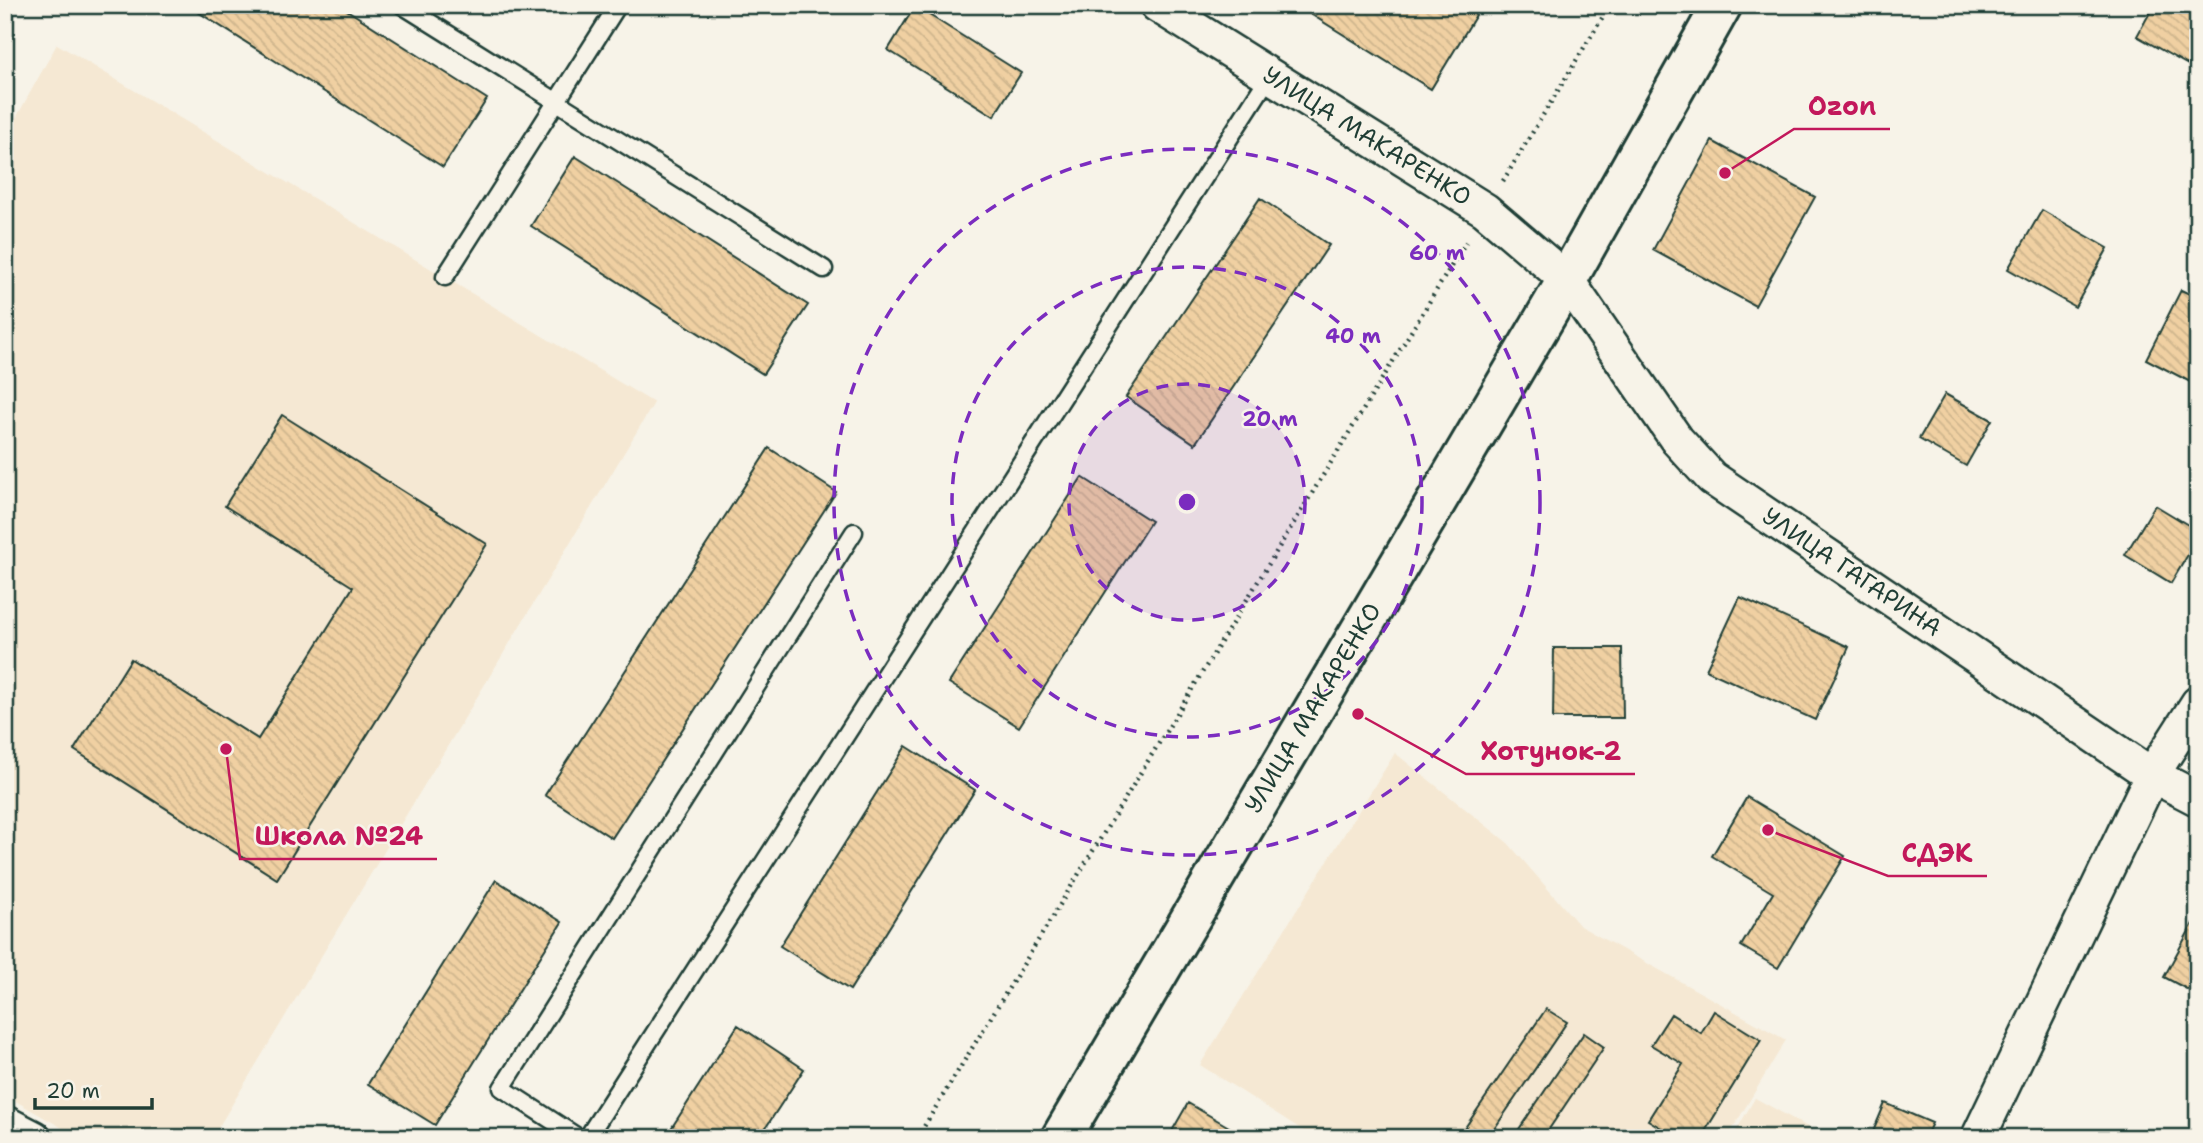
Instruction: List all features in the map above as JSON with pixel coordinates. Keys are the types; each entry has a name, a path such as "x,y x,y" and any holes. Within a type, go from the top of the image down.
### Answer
{"main road":[{"name":"УЛИЦА МАКАРЕНКО","path":"1061,1138 1567,280 1722,5"}],"street":[{"name":"УЛИЦА МАКАРЕНКО","path":"1157,5 1485,210 1567,280"},
{"name":"УЛИЦА ГАГАРИНА","path":"1567,280 1677,440 1712,478 2152,775 2198,799"},
{"path":"1978,1138 2152,775 2198,703"},
{"path":"5,1123 34,1138"}],"lane":[{"path":"402,5 824,269"},
{"path":"445,277 618,5"},
{"path":"587,1138 1270,75"},
{"path":"579,1138 502,1088 854,532"}],"path":[{"path":"917,1138 1610,5"}],"shaded area":[{"path":"57,44 654,403 212,1138 80,1138 5,1095 5,138"},
{"path":"1395,753 1508,843 1580,926 1786,1040 1727,1138 1315,1138 1200,1065"},
{"path":"1755,1098 1828,1138 1732,1138"}],"building":[{"path":"187,5 339,5 487,99 443,167"},
{"path":"1296,5 1482,5 1431,89"},
{"path":"2154,5 2178,5 2198,17 2198,47 2188,65 2137,36"},
{"path":"915,6 1021,73 994,116 888,50"},
{"path":"1712,141 1815,197 1755,306 1653,250"},
{"path":"575,156 808,305 763,374 531,226"},
{"path":"1260,198 1329,245 1195,444 1126,397"},
{"path":"2042,210 2108,248 2075,307 2008,269"},
{"path":"2181,290 2198,298 2198,386 2146,359"},
{"path":"1945,394 1992,420 1966,466 1919,439"},
{"path":"282,415 487,544 277,879 74,750 131,659 258,739 353,587 225,506"},
{"path":"769,448 836,492 612,838 545,795"},
{"path":"1082,477 1151,521 1019,727 949,683"},
{"path":"2155,505 2198,531 2198,538 2171,583 2125,555"},
{"path":"1740,597 1849,647 1815,720 1706,670"},
{"path":"1554,648 1622,648 1623,718 1553,718"},
{"path":"906,746 975,790 850,990 780,946"},
{"path":"1747,797 1845,856 1778,968 1741,946 1773,893 1712,856"},
{"path":"496,880 562,922 435,1125 368,1084"},
{"path":"2195,920 2198,922 2198,995 2164,977"},
{"path":"1546,1009 1567,1022 1488,1138 1458,1138"},
{"path":"1714,1011 1761,1040 1701,1138 1678,1138 1648,1120 1683,1064 1651,1045 1671,1014 1701,1033"},
{"path":"738,1025 804,1069 759,1138 665,1138"},
{"path":"1584,1033 1604,1047 1543,1138 1513,1138"},
{"path":"1188,1103 1234,1130 1229,1138 1168,1138"},
{"path":"1885,1103 1932,1123 1925,1138 1881,1138 1872,1134"}],"place":[{"name":"Ozon","path":"1725,173"},
{"name":"Хотунок-2","path":"1358,714"},
{"name":"Школа №24","path":"226,749"},
{"name":"СДЭК","path":"1768,830"}]}
